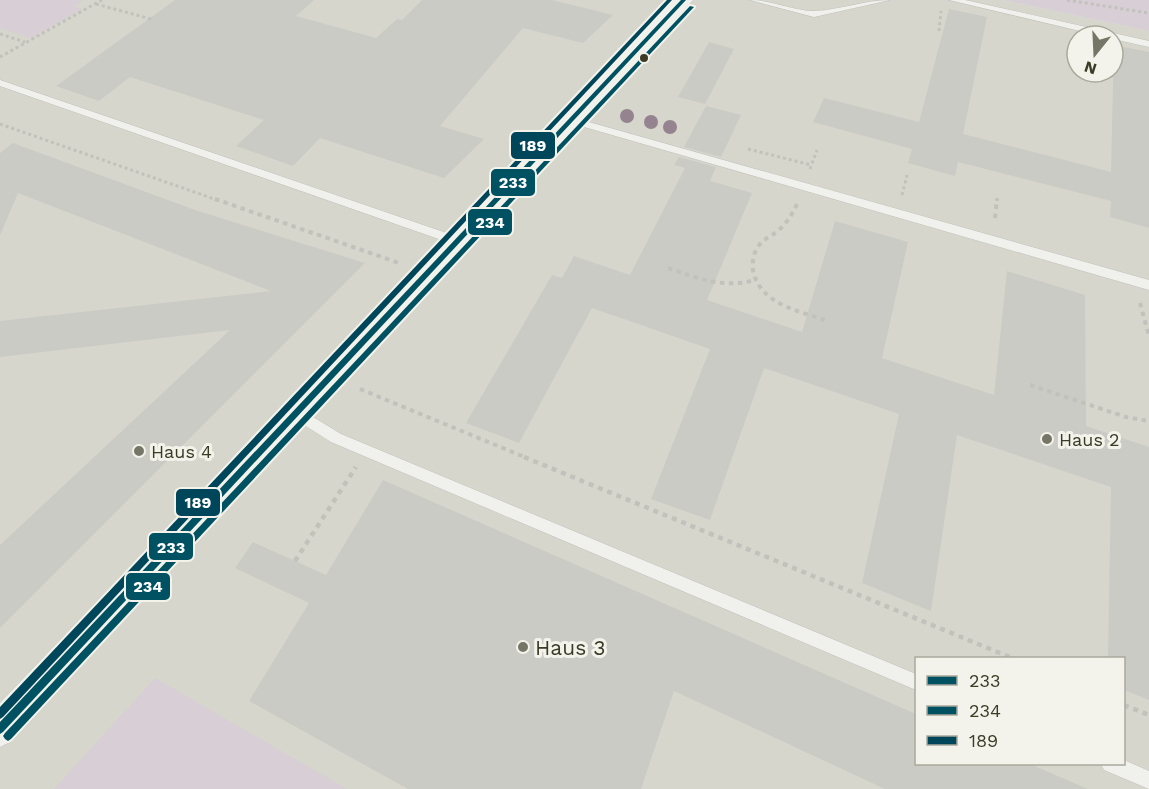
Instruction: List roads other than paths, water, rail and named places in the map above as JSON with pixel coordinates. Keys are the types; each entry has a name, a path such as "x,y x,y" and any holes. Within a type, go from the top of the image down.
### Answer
{"street":[{"path":"0,729 684,0"}],"lane":[{"path":"754,0 814,14 886,0"},
{"path":"953,0 1149,44"},
{"path":"0,83 457,241"},
{"path":"571,120 1143,284"},
{"path":"295,412 336,438 915,682"},
{"path":"1112,765 1149,780"}],"place":[{"name":"Haus 2","path":"1047,439"},
{"name":"Haus 4","path":"139,451"},
{"name":"Haus 3","path":"523,647"}]}
